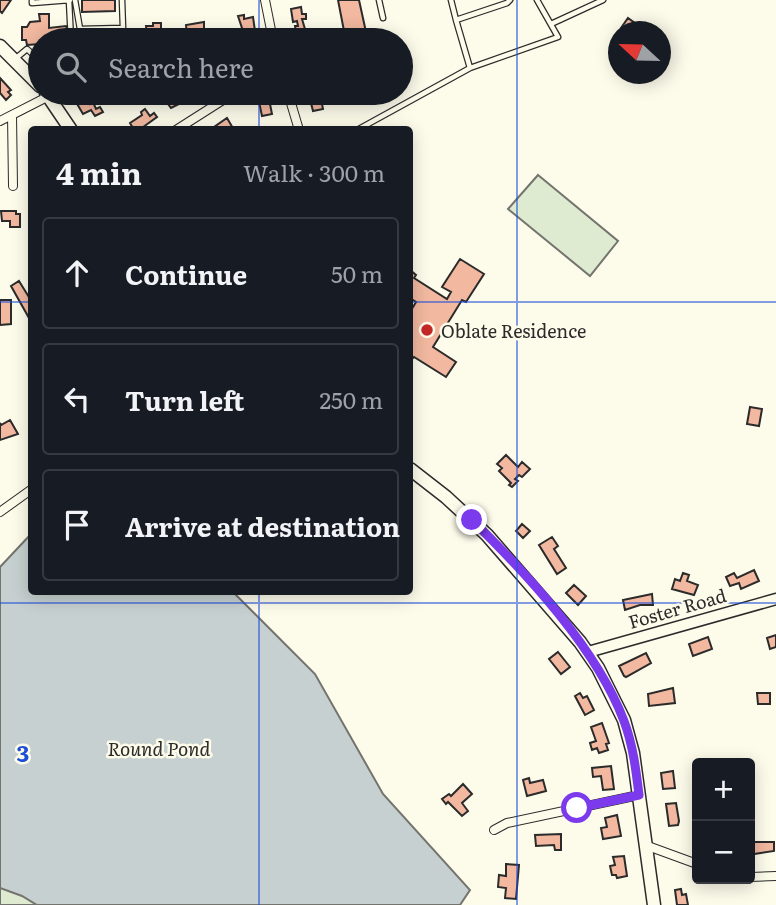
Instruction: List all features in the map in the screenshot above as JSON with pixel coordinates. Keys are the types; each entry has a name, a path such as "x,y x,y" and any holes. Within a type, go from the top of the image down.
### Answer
{"main road":[{"path":"0,46 28,73"},
{"path":"55,105 68,126"},
{"path":"413,472 446,497 488,535 588,652 609,688 624,720 633,754 654,905"}],"street":[{"path":"265,0 271,28"},
{"path":"0,121 28,102"},
{"path":"182,126 215,105"},
{"path":"292,105 298,126"},
{"path":"12,115 13,186"},
{"path":"0,512 28,492"},
{"name":"Foster Road","path":"588,652 776,599"},
{"path":"494,830 507,823 639,795"},
{"path":"645,845 692,862"},
{"path":"755,877 776,876"}],"lane":[{"path":"32,0 32,3 71,0"},
{"path":"71,0 80,28"},
{"path":"71,0 71,28"},
{"path":"122,0 123,28"},
{"path":"379,0 383,18"},
{"path":"451,0 470,68"},
{"path":"456,20 508,3 510,0"},
{"path":"413,99 470,68 558,37 537,0"},
{"path":"551,24 603,0"},
{"path":"15,60 28,50"},
{"path":"364,126 403,105"}],"green space":[{"path":"538,175 618,241 590,276 508,209"},
{"path":"0,885 42,905 0,905"}],"water":[{"name":"Round Pond","path":"28,537 28,595 236,595 315,674 383,794 470,890 460,905 37,905 0,888 0,567"}],"building":[{"path":"0,0 11,0 2,13 0,11"},
{"path":"82,0 115,0 115,11 82,12"},
{"path":"338,0 359,0 365,28 343,28"},
{"path":"301,7 302,14 306,14 306,19 302,19 305,28 295,28 298,26 297,21 293,22 291,9"},
{"path":"39,14 49,14 49,28 28,28 27,45 26,40 22,40 22,27 27,27 30,22 40,21"},
{"path":"244,15 244,19 253,17 255,28 242,28 238,16"},
{"path":"204,22 204,28 186,28 186,25"},
{"path":"153,23 161,23 161,28 146,28 153,26"},
{"path":"0,78 11,90 8,92 11,95 6,100 0,93"},
{"path":"78,105 94,105 103,112 95,116 91,110 83,114"},
{"path":"260,105 270,105 272,114 262,116"},
{"path":"312,105 322,105 323,109 313,111"},
{"path":"145,109 150,116 154,113 157,117 145,126 132,126 130,123 142,115 141,112"},
{"path":"227,118 232,126 215,126"},
{"path":"1,211 16,211 16,214 20,214 20,227 10,227 10,221 2,221"},
{"name":"Oblate Residence","path":"460,259 484,274 466,302 462,300 433,347 456,362 446,377 413,358 413,307 416,302 413,300 413,272 416,275 414,278 447,299 451,292 442,287"},
{"path":"19,281 28,296 28,316 11,286"},
{"path":"0,300 11,300 11,324 0,325"},
{"path":"750,407 762,409 759,426 747,424"},
{"path":"10,420 18,434 0,440 0,423 1,425"},
{"path":"506,455 518,467 522,462 530,469 522,477 519,475 515,479 518,481 512,487 499,471 502,468 497,464"},
{"path":"522,524 530,531 523,538 516,531"},
{"path":"552,537 558,546 554,549 566,568 557,574 539,545"},
{"path":"754,570 759,581 741,589 739,583 730,586 726,577 734,573 737,578"},
{"path":"683,573 689,575 687,581 698,585 694,595 672,589 675,579 680,581"},
{"path":"574,585 586,596 578,605 566,593"},
{"path":"652,594 653,605 640,605 625,610 623,600"},
{"path":"776,635 776,647 770,649 767,638"},
{"path":"708,637 712,649 693,656 689,644"},
{"path":"558,652 570,667 561,674 549,659"},
{"path":"646,653 651,663 624,676 619,666"},
{"path":"673,688 675,703 649,706 648,694"},
{"path":"580,693 583,698 587,696 594,710 585,715 575,696"},
{"path":"757,693 770,693 770,704 758,704"},
{"path":"602,723 609,743 606,744 608,750 599,753 597,748 592,750 590,743 596,741 591,727"},
{"path":"611,766 614,789 603,790 601,776 593,777 592,768"},
{"path":"673,771 675,788 663,789 661,773"},
{"path":"529,778 530,783 543,780 546,791 527,796 523,780"},
{"path":"463,784 472,794 462,803 468,811 462,816 442,799 449,794 451,796"},
{"path":"676,803 678,825 669,826 666,804"},
{"path":"617,815 621,836 603,839 601,828 607,827 605,818"},
{"path":"561,834 561,850 555,850 554,845 536,846 535,835"},
{"path":"755,842 774,842 774,851 755,854"},
{"path":"624,856 627,876 617,878 612,875 610,866 615,865 613,857"},
{"path":"506,864 519,865 516,899 505,898 506,888 498,887 499,875 506,876"},
{"path":"681,889 682,895 686,894 688,905 677,905 675,890"}],"place":[{"name":"Oblate Residence","path":"427,330"}],"route":[{"path":"472,520 533,586 588,652 624,720 633,754 639,795 577,808"}]}
